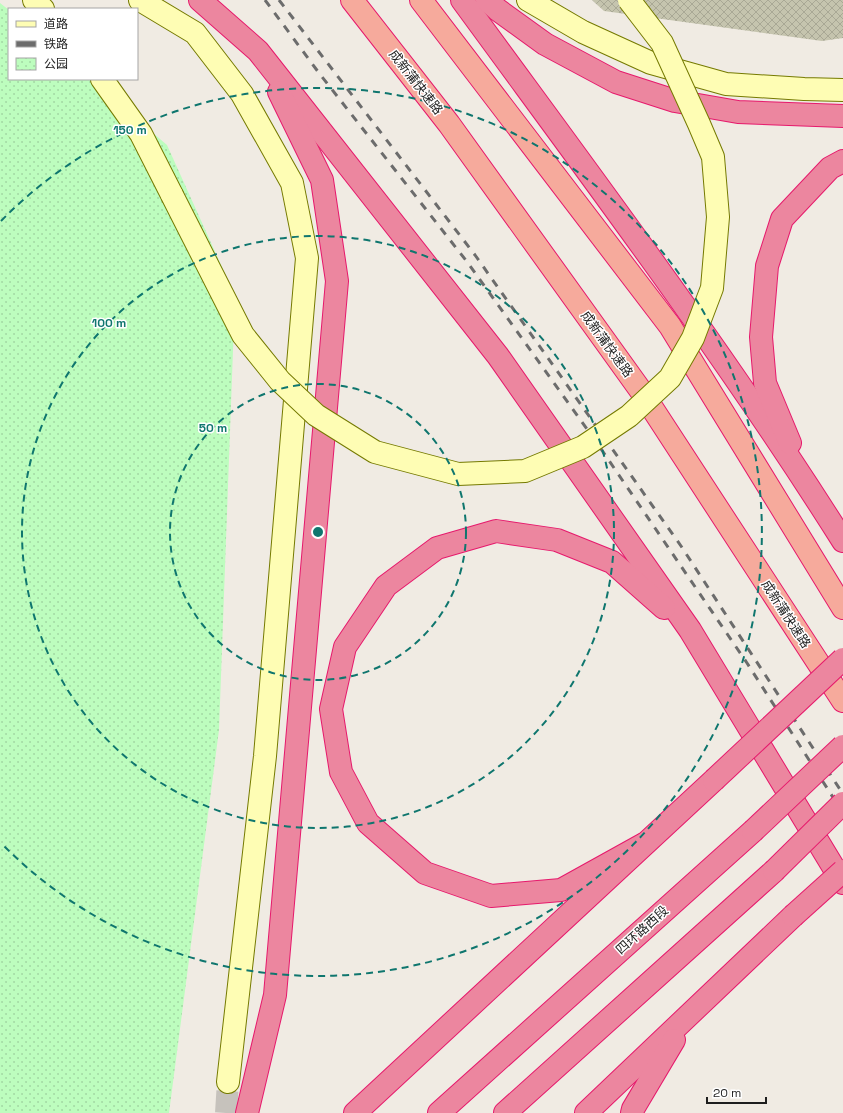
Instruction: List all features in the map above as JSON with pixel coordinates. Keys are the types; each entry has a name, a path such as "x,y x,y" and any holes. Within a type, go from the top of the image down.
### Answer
{"highway":[{"path":"200,0 258,51 498,356 690,630 843,883"},
{"name":"成新蒲快速路","path":"352,0 449,124 641,391 843,701"},
{"path":"421,0 670,326 843,608"},
{"path":"462,0 696,320 809,487 843,541"},
{"path":"487,0 498,10 545,44 616,82 675,101 738,112 843,116"},
{"path":"247,1113 275,995 337,281 322,180 258,51"},
{"path":"809,487 765,383 761,337 767,266 782,219 830,168 843,161"},
{"path":"644,844 560,890 491,896 425,874 368,824 341,772 331,709 345,647 386,586 437,548 496,531 557,540 612,562 690,630"},
{"path":"355,1113 843,659"},
{"name":"四环路西段","path":"438,1113 753,831 843,746"},
{"path":"505,1113 774,871 843,802"},
{"path":"586,1113 793,916 843,871"},
{"path":"632,1113 688,1017"}],"main road":[{"path":"34,0 41,8"},
{"path":"140,0 195,33 242,94 292,183 307,258 265,756 228,1082"},
{"path":"528,0 583,32 651,63 726,84 843,90"},
{"path":"103,80 141,134 243,335 280,381 316,416 375,452 458,474 525,470 583,447 628,416 670,378 693,338 712,288 718,217 713,158 700,124 662,43 629,0"}],"shaded area":[{"path":"592,0 843,0 843,38 822,41 604,11"}],"green space":[{"path":"0,3 8,9 8,80 91,80 167,145 235,296 219,730 169,1113 0,1113"}],"tunnel":[{"path":"226,1113 228,1082"}],"railway":[{"path":"265,0 319,73 468,263 597,443 747,663 843,813"},
{"path":"279,0 475,255 681,546 843,794"}]}
